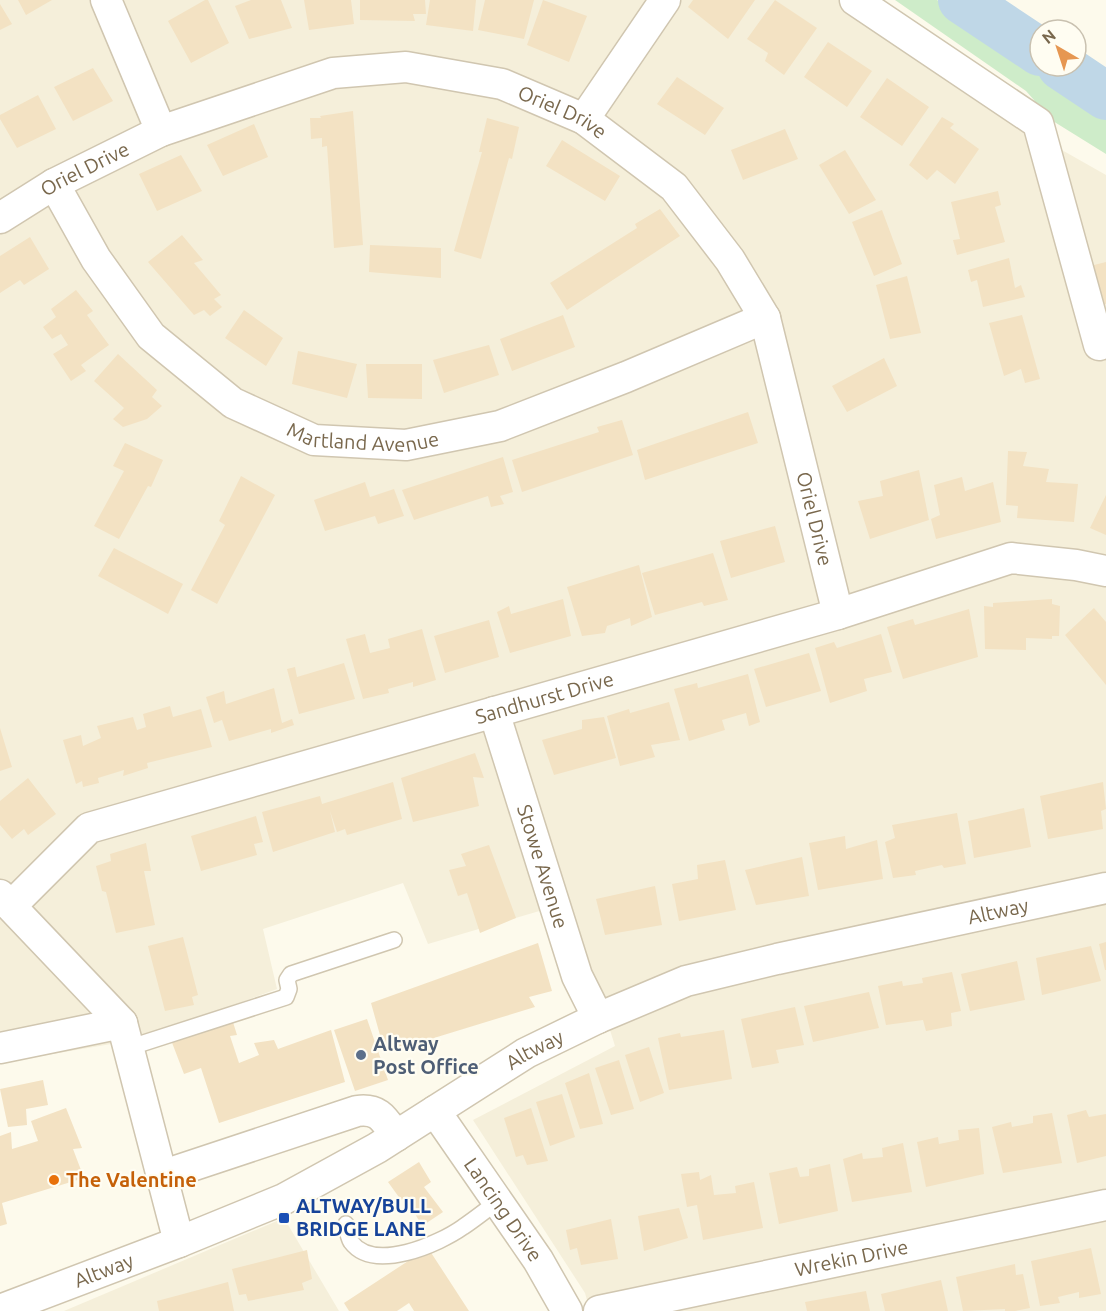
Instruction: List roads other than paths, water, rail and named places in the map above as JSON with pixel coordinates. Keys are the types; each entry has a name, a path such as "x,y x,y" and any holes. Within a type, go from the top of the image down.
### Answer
{"street":[{"path":"106,0 161,131"},
{"path":"584,119 665,0"},
{"path":"855,0 1038,123 1099,345 1106,344"},
{"name":"Oriel Drive","path":"0,218 54,184 161,131 333,73 406,67 502,84 584,119 674,187 730,260 765,318 838,614"},
{"name":"Martland Avenue","path":"54,184 96,259 151,336 233,403 314,440 406,445 500,426 626,377 765,318"},
{"name":"Sandhurst Drive","path":"5,901 89,828 838,614 1011,558 1076,565 1106,571"},
{"name":"Stowe Avenue","path":"494,712 577,976 598,1018"},
{"name":"Altway","path":"0,1310 284,1199 396,1136 526,1053 598,1018 686,981 789,956 1106,888"},
{"path":"5,901 125,1036 178,1242"},
{"path":"0,1048 125,1036"},
{"path":"161,1176 357,1111 370,1109 380,1115 396,1136"},
{"name":"Lancing Drive","path":"435,1111 538,1260 567,1311"},
{"name":"Wrekin Drive","path":"598,1311 1106,1205"}],"lane":[{"path":"125,1036 286,997 289,989 287,980 291,975 394,940"},
{"path":"346,1224 349,1240 357,1248 381,1256 410,1252 461,1228 497,1202"}],"waterway":[{"path":"962,0 1028,44"},
{"path":"1079,78 1106,96"}],"place":[{"name":"Altway Post Office","path":"361,1055"},
{"name":"The Valentine","path":"54,1180"},
{"name":"ALTWAY/BULL BRIDGE LANE","path":"284,1218"}]}
